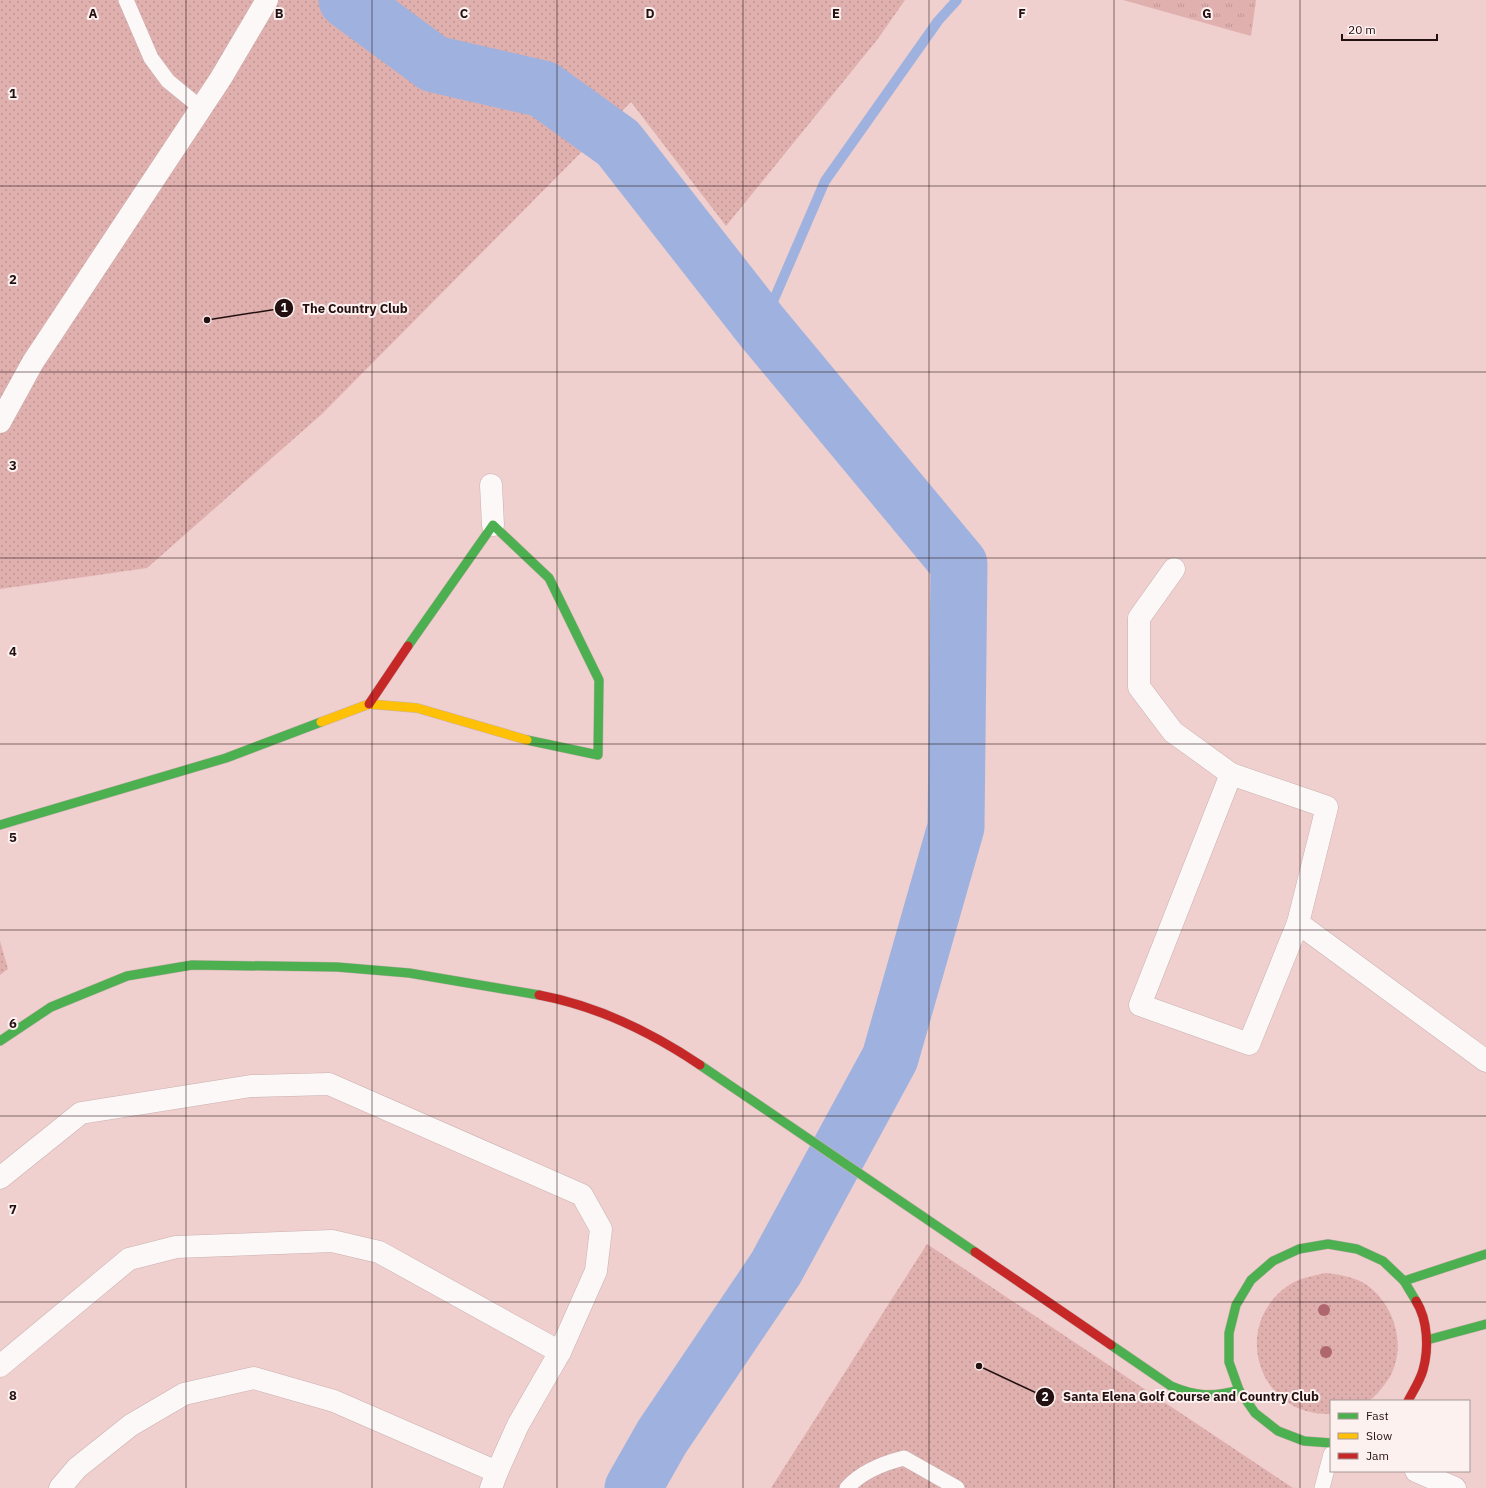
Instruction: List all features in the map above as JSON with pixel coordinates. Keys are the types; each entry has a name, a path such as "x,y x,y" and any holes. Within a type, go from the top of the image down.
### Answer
{"street":[{"path":"0,422 33,362 221,78 267,0"},
{"path":"369,704 436,605 493,525 491,485"},
{"path":"0,825 226,758 369,704 417,708 535,742 598,755 599,680 549,578 493,525"},
{"path":"1174,569 1139,618 1139,687 1173,732 1231,774 1327,806 1298,923 1249,1044 1140,1004 1231,774"},
{"path":"1298,923 1486,1061"},
{"path":"0,1040 51,1007 127,976 192,965 337,967 409,973 556,998 620,1019 670,1045 1171,1386 1186,1393 1203,1396 1220,1396 1239,1390"},
{"path":"0,1178 81,1113 251,1086 329,1084 582,1195 601,1229 596,1272 560,1352 518,1425 494,1480 334,1401 254,1378 184,1394 131,1425 77,1468 60,1488"},
{"path":"0,1366 129,1259 176,1247 332,1241 379,1252 560,1352"},
{"path":"1330,1443 1304,1441 1278,1431 1255,1413 1239,1390 1229,1362 1228,1333 1236,1305 1251,1280 1273,1261 1299,1249 1328,1244 1357,1249 1383,1261 1404,1281 1421,1308 1427,1340 1423,1371 1408,1400"},
{"path":"1404,1281 1486,1254"},
{"path":"1427,1340 1486,1324"},
{"path":"1418,1472 1455,1488"}],"lane":[{"path":"126,0 151,58 168,82 201,108"},
{"path":"848,1488 853,1481 872,1470 891,1461 904,1458 957,1488"},
{"path":"1322,1488 1330,1458"}],"green space":[{"path":"0,0 905,0 877,40 726,226 631,102 322,414 147,568 0,589"},
{"path":"1123,0 1256,0 1251,36"},
{"path":"0,941 8,969 0,975"},
{"path":"927,1244 1293,1488 771,1488"},
{"path":"1326,1273 1353,1278 1367,1285 1386,1305 1396,1331 1398,1345 1397,1359 1385,1384 1371,1400 1330,1400 1330,1414 1306,1411 1286,1401 1271,1386 1261,1367 1257,1346 1259,1325 1269,1305 1286,1287 1295,1281"}],"waterway":[{"path":"347,0 434,64 543,89 618,143 762,327 959,564 956,827 890,1058 776,1268 662,1437 633,1488"},
{"path":"762,327 825,181 938,21 957,0"}],"traffic: fast":[{"path":"408,646 493,525 549,578 599,680 598,755 527,740"},
{"path":"0,825 226,758 321,722"},
{"path":"0,1041 51,1007 127,976 192,965 337,967 409,973 539,995"},
{"path":"700,1065 975,1252"},
{"path":"1330,1443 1304,1441 1278,1431 1255,1413 1239,1390 1229,1362 1229,1333 1236,1305 1251,1280 1273,1261 1299,1249 1328,1244 1357,1249 1383,1261 1404,1281 1416,1301"},
{"path":"1404,1281 1486,1254"},
{"path":"1427,1340 1486,1324"},
{"path":"1111,1345 1171,1386 1180,1390 1205,1395 1221,1394 1239,1390"}],"traffic: slow":[{"path":"321,722 369,704 417,708 527,740"}],"traffic: jam":[{"path":"369,704 408,646"},
{"path":"539,995 603,1013 643,1031 700,1065"},
{"path":"975,1252 1111,1345"},
{"path":"1409,1400 1422,1374 1427,1344 1423,1317 1416,1301"}],"place":[{"name":"The Country Club","path":"207,320"},
{"name":"Santa Elena Golf Course and Country Club","path":"979,1366"}]}
